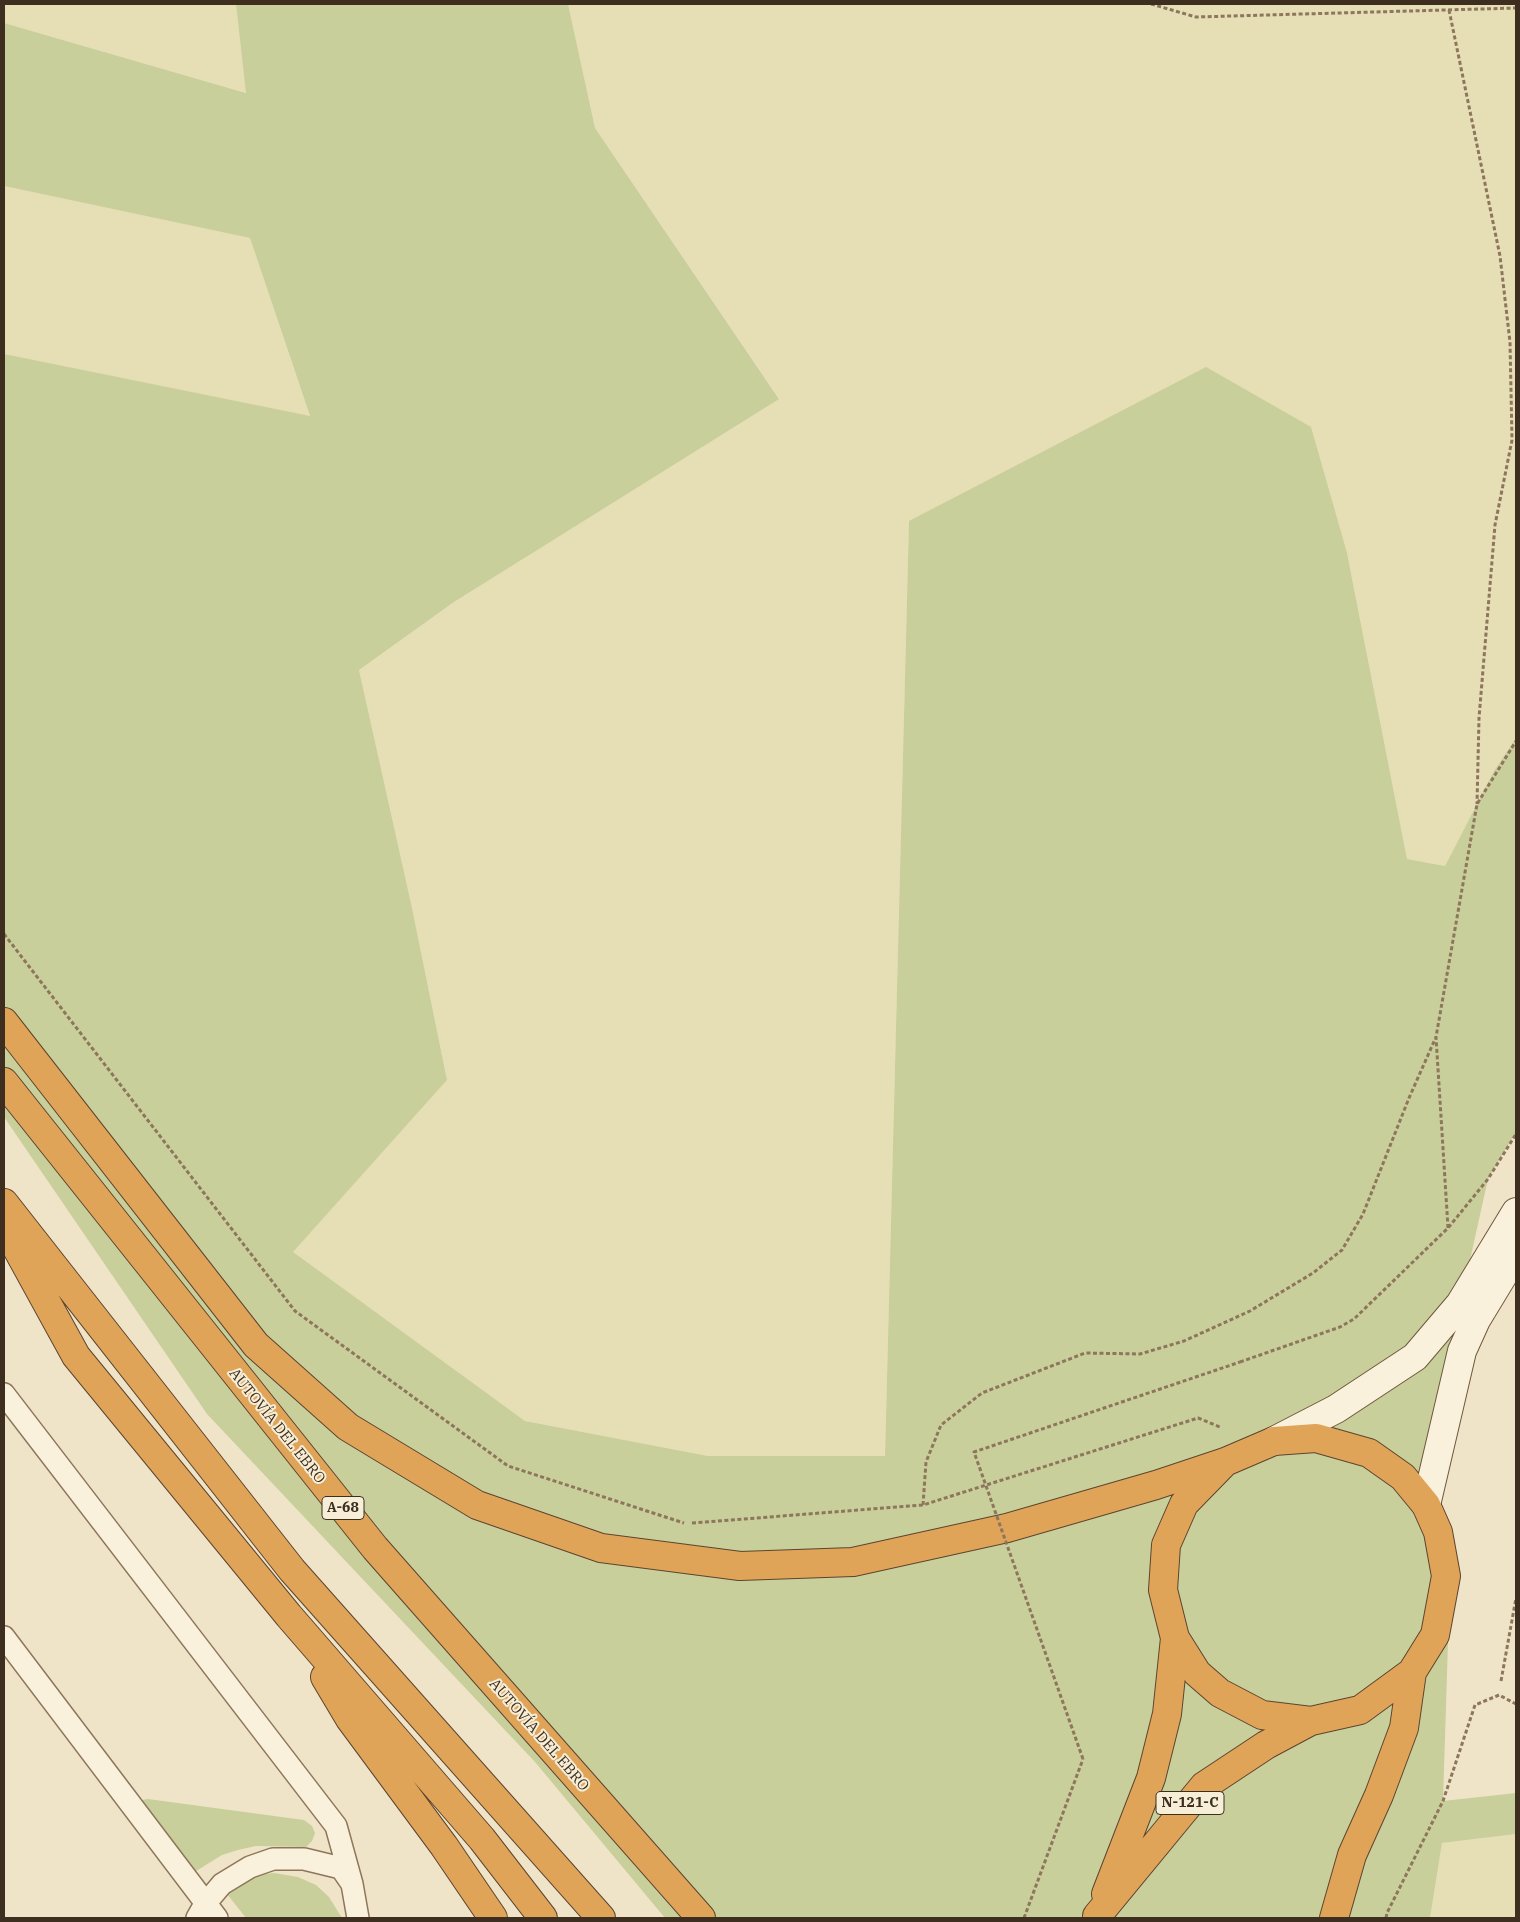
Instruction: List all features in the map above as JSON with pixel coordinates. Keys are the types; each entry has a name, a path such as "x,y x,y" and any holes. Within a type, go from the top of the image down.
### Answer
{"highway":[{"path":"4,1022 256,1345 348,1427 477,1505 600,1548 740,1566 854,1562 1007,1528 1156,1485 1225,1462"},
{"name":"AUTOVÍA DEL EBRO","path":"4,1082 375,1548 701,1918"},
{"path":"4,1204 292,1570 601,1918"},
{"path":"4,1225 76,1356 288,1616 482,1839 543,1918"},
{"name":"N-121-C","path":"1096,1917 1204,1786 1266,1745 1311,1721 1360,1710 1412,1672 1435,1634 1446,1576 1438,1532 1426,1505 1403,1478 1369,1453 1316,1438 1267,1444 1225,1462 1184,1504 1166,1545 1163,1590 1175,1638 1197,1672 1220,1693 1262,1715 1311,1721"},
{"path":"288,1616 350,1719 444,1846 493,1918"},
{"name":"N-121-C","path":"1096,1917 1151,1778 1167,1714 1175,1638"},
{"path":"1334,1918 1352,1855 1379,1795 1404,1728 1412,1672"}],"main road":[{"path":"1267,1444 1336,1409 1415,1357 1460,1304 1516,1212"},
{"path":"1426,1505 1462,1352 1476,1320 1516,1254"}],"lane":[{"path":"4,1394 336,1826 352,1884 358,1918"},
{"path":"4,1636 206,1913 222,1884 250,1867 273,1859 304,1859 341,1868 352,1884"}],"path":[{"path":"1151,4 1196,17 1516,8"},
{"path":"1448,1228 1436,1037 1477,804 1479,718 1495,524 1512,440 1510,342 1500,256 1449,10"},
{"path":"1477,804 1516,741"},
{"path":"4,934 295,1311 508,1466 687,1524 923,1505 1198,1418 1267,1444"},
{"path":"923,1505 926,1462 941,1425 982,1393 1085,1353 1140,1354 1184,1341 1250,1311 1313,1273 1342,1250 1363,1214 1409,1098 1436,1037"},
{"path":"1024,1918 1083,1759 974,1452 1340,1327 1354,1319 1448,1228 1488,1179 1516,1134"},
{"path":"1502,1681 1516,1598"},
{"path":"1386,1918 1387,1912 1444,1801 1475,1705 1499,1695 1516,1704"}],"shaded area":[{"path":"4,4 236,4 247,93 4,23"},
{"path":"568,4 1516,4 1516,738 1494,771 1445,866 1407,859 1347,553 909,521 885,1456 708,1456 525,1421 292,1252 447,1080 412,908 359,670 454,602 779,398 595,128"},
{"path":"4,186 250,238 310,417 4,358"},
{"path":"1516,1834 1516,1918 1430,1918 1442,1843"}],"green space":[{"path":"236,4 568,4 595,128 779,399 454,602 359,670 412,908 447,1080 293,1252 525,1421 708,1456 885,1456 909,521 1206,367 1311,427 1347,553 1407,859 1445,866 1494,771 1516,738 1516,1132 1488,1179 1458,1314 1428,1491 1449,1610 1443,1801 1516,1793 1516,1834 1442,1843 1430,1918 665,1918 535,1762 207,1414 4,1117 4,354 310,416 250,238 4,186 4,23 246,93"},
{"path":"148,1799 304,1820 312,1826 315,1833 312,1841 306,1847 256,1846 238,1850 222,1855 193,1873 140,1807 142,1800"},
{"path":"274,1873 298,1877 316,1885 329,1897 342,1918 246,1918 227,1894 231,1888 251,1876"}]}
